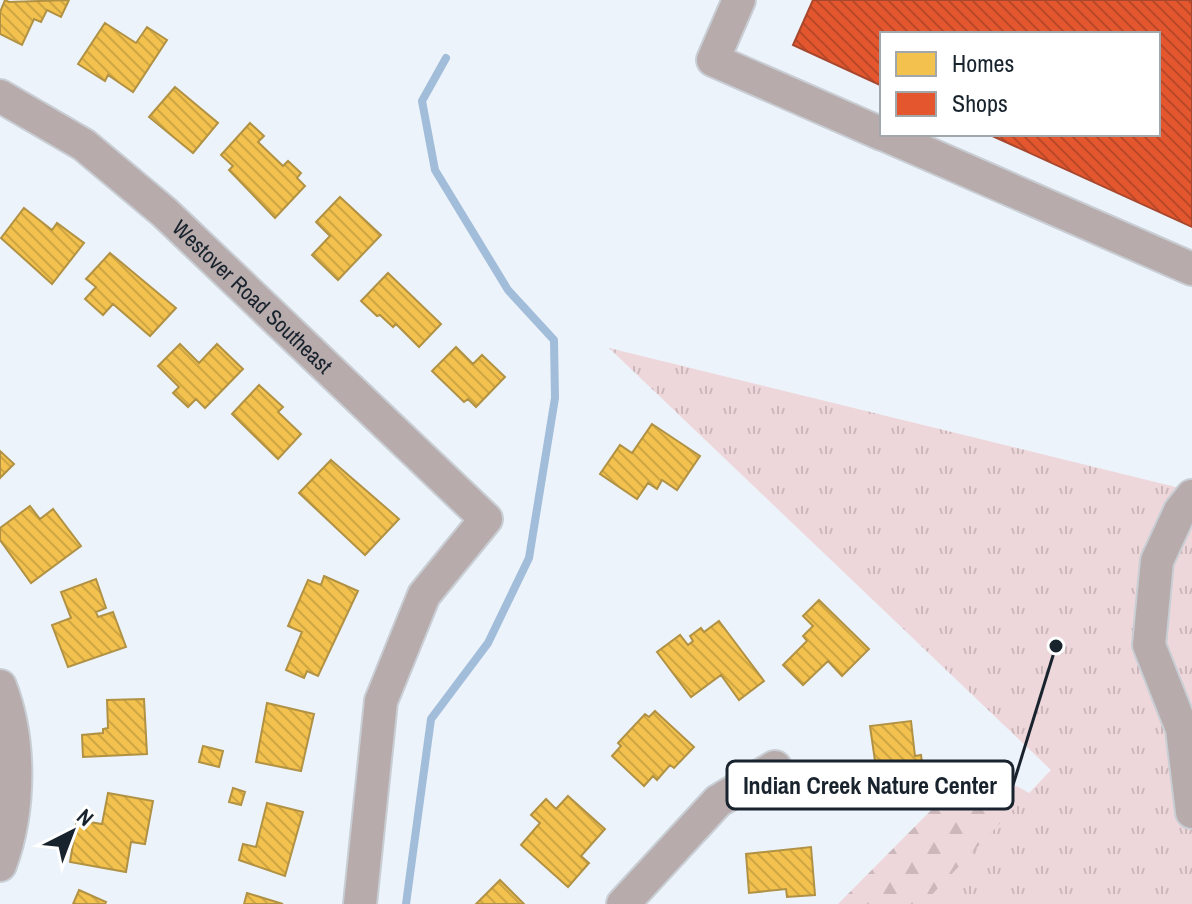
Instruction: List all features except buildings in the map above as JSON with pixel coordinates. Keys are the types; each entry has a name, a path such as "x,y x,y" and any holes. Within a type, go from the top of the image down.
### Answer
{"street":[{"path":"739,0 713,60 880,133"},
{"name":"Westover Road Southeast","path":"0,96 84,145 164,212 486,519 424,595 381,701 360,904"},
{"path":"887,136 1192,269"},
{"path":"1192,496 1180,511 1157,561 1149,645 1182,729 1192,812"},
{"path":"0,686 13,753 14,812 0,865"},
{"path":"623,904 718,801 775,767"}],"green space":[{"path":"609,348 1192,491 1192,904 923,904 1051,770"},
{"path":"977,764 1097,831 1143,904 838,904"}],"waterway":[{"path":"406,904 431,719 488,643 529,558 555,398 554,340 508,290 435,170 422,101 446,58"}],"place":[{"name":"Indian Creek Nature Center","path":"1056,646"}]}
